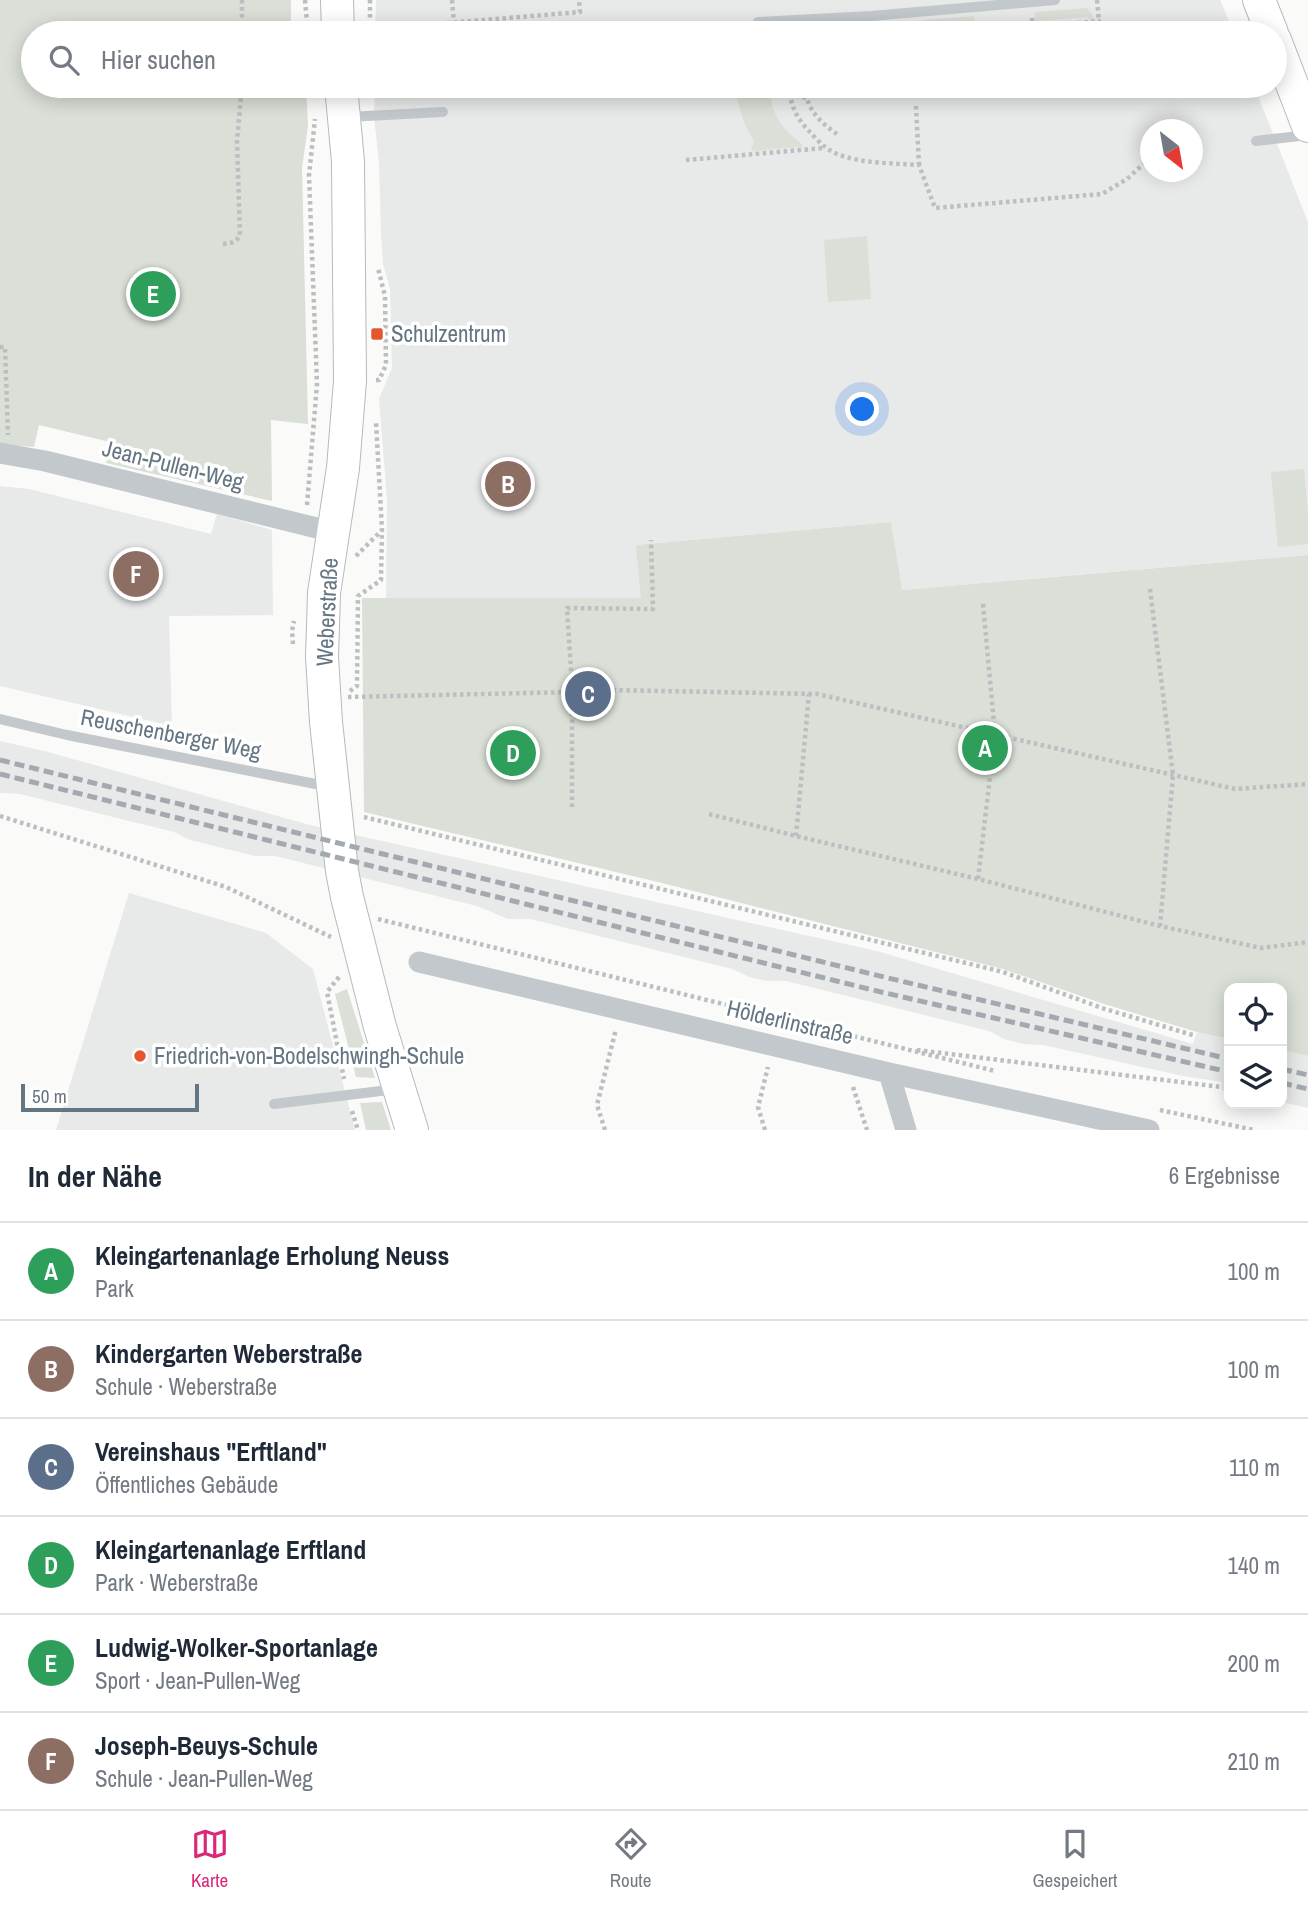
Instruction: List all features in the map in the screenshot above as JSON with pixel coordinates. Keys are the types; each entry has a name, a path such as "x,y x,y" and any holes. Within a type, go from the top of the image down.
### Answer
{"main road":[{"path":"337,0 338,21"},
{"path":"1259,0 1267,21"},
{"path":"1287,71 1308,126"},
{"name":"Weberstraße","path":"335,98 328,113 348,162 350,381 342,468 319,528 324,593 322,657 326,722 342,871 352,920 380,1027 412,1130"}],"street":[{"name":"Jean-Pullen-Weg","path":"4,454 45,461 319,528"},
{"name":"Hölderlinstraße","path":"419,962 889,1073 1149,1130"},
{"path":"889,1073 906,1130"}],"lane":[{"path":"777,21 871,16 1055,0"},
{"path":"328,113 443,112"},
{"path":"1256,141 1308,135"},
{"name":"Reuschenberger Weg","path":"0,719 335,799"},
{"path":"274,1104 399,1088"}],"path":[{"path":"242,0 242,21"},
{"path":"305,0 307,21"},
{"path":"370,0 370,21"},
{"path":"452,0 454,21"},
{"path":"477,21 580,12 579,0"},
{"path":"1097,0 1099,21"},
{"path":"223,244 232,243 240,236 237,141 241,98"},
{"path":"790,98 797,116 825,148 854,158 919,165"},
{"path":"807,98 817,118 837,134"},
{"path":"916,106 919,165 935,208 1102,194 1127,179 1140,167"},
{"path":"319,528 309,175 315,119 328,113"},
{"path":"685,160 825,148"},
{"path":"0,347 5,347 4,454"},
{"path":"376,393 379,380"},
{"path":"375,419 382,530 381,580 358,596 357,686 340,698 362,695 572,692"},
{"path":"572,807 572,684 567,608 653,608 651,540"},
{"path":"1150,589 1173,775 1160,926"},
{"path":"978,879 995,734 983,604"},
{"path":"572,684 599,684 610,690 809,694 1235,789 1308,784"},
{"path":"796,836 809,694"},
{"path":"335,799 1003,972 1102,1008 1196,1036"},
{"path":"709,814 1160,926 1261,948 1308,942"},
{"path":"0,816 226,887 361,950"},
{"path":"368,916 1002,1073"},
{"path":"340,976 327,992 347,1095 358,1130"},
{"path":"605,1130 597,1105 621,1009"},
{"path":"765,1130 758,1107 774,1045"},
{"path":"897,1048 1222,1087"},
{"path":"846,1063 867,1130"},
{"path":"1147,1107 1254,1130"}],"shaded area":[{"path":"0,0 291,0 291,21 21,21 21,98 307,98 308,126 302,168 308,424 271,420 272,501 106,463 110,442 39,425 34,447 0,444"},
{"path":"376,0 1220,0 1229,21 375,21"},
{"path":"1087,8 1092,14 1091,20 1087,17 1035,21 1035,12"},
{"path":"974,16 974,21 923,21"},
{"name":"Schulzentrum","path":"375,98 1259,98 1308,222 1308,555 901,590 891,522 637,545 642,598 386,599 387,500 379,399 392,368 390,289 383,264"},
{"path":"737,98 771,98 778,120 803,145 751,151 754,141"},
{"path":"867,236 871,299 828,302 824,240"},
{"path":"1304,469 1308,544 1278,547 1271,472"},
{"path":"0,486 29,489 211,534 217,514 272,530 273,615 169,616 172,726 0,686"},
{"path":"891,522 902,590 1308,555 1308,1056 1287,1051 1287,983 1224,983 1224,1038 1104,1004 1003,969 662,883 364,812 362,598 641,598 636,545"},
{"path":"0,741 310,825 877,951 1193,1044 1197,1032 1224,1038 1224,1091 1221,1090 1222,1082 1043,1045 1023,1044 1004,1039 989,1031 786,981 749,977 732,969 530,919 508,919 477,906 275,856 255,856 190,840 174,832 20,794 0,793"},
{"path":"129,893 266,933 313,969 355,1130 56,1130"},
{"path":"347,989 375,1078 356,1077 335,994"},
{"path":"1287,1051 1308,1056 1308,1108 1287,1103"},
{"path":"382,1102 391,1130 366,1130 360,1103"}],"railway":[{"path":"0,760 1224,1058"},
{"path":"0,774 881,992 1224,1071"},
{"path":"1287,1070 1308,1075"},
{"path":"1287,1084 1308,1089"}],"place":[{"name":"Ludwig-Wolker-Sportanlage","path":"153,294"},
{"name":"Schulzentrum","path":"377,334"},
{"name":"Kindergarten Weberstraße","path":"508,484"},
{"name":"Joseph-Beuys-Schule","path":"136,574"},
{"name":"Vereinshaus \"Erftland\"","path":"588,694"},
{"name":"Kleingartenanlage Erholung Neuss","path":"985,748"},
{"name":"Kleingartenanlage Erftland","path":"513,753"},
{"name":"Friedrich-von-Bodelschwingh-Schule","path":"140,1056"}]}
